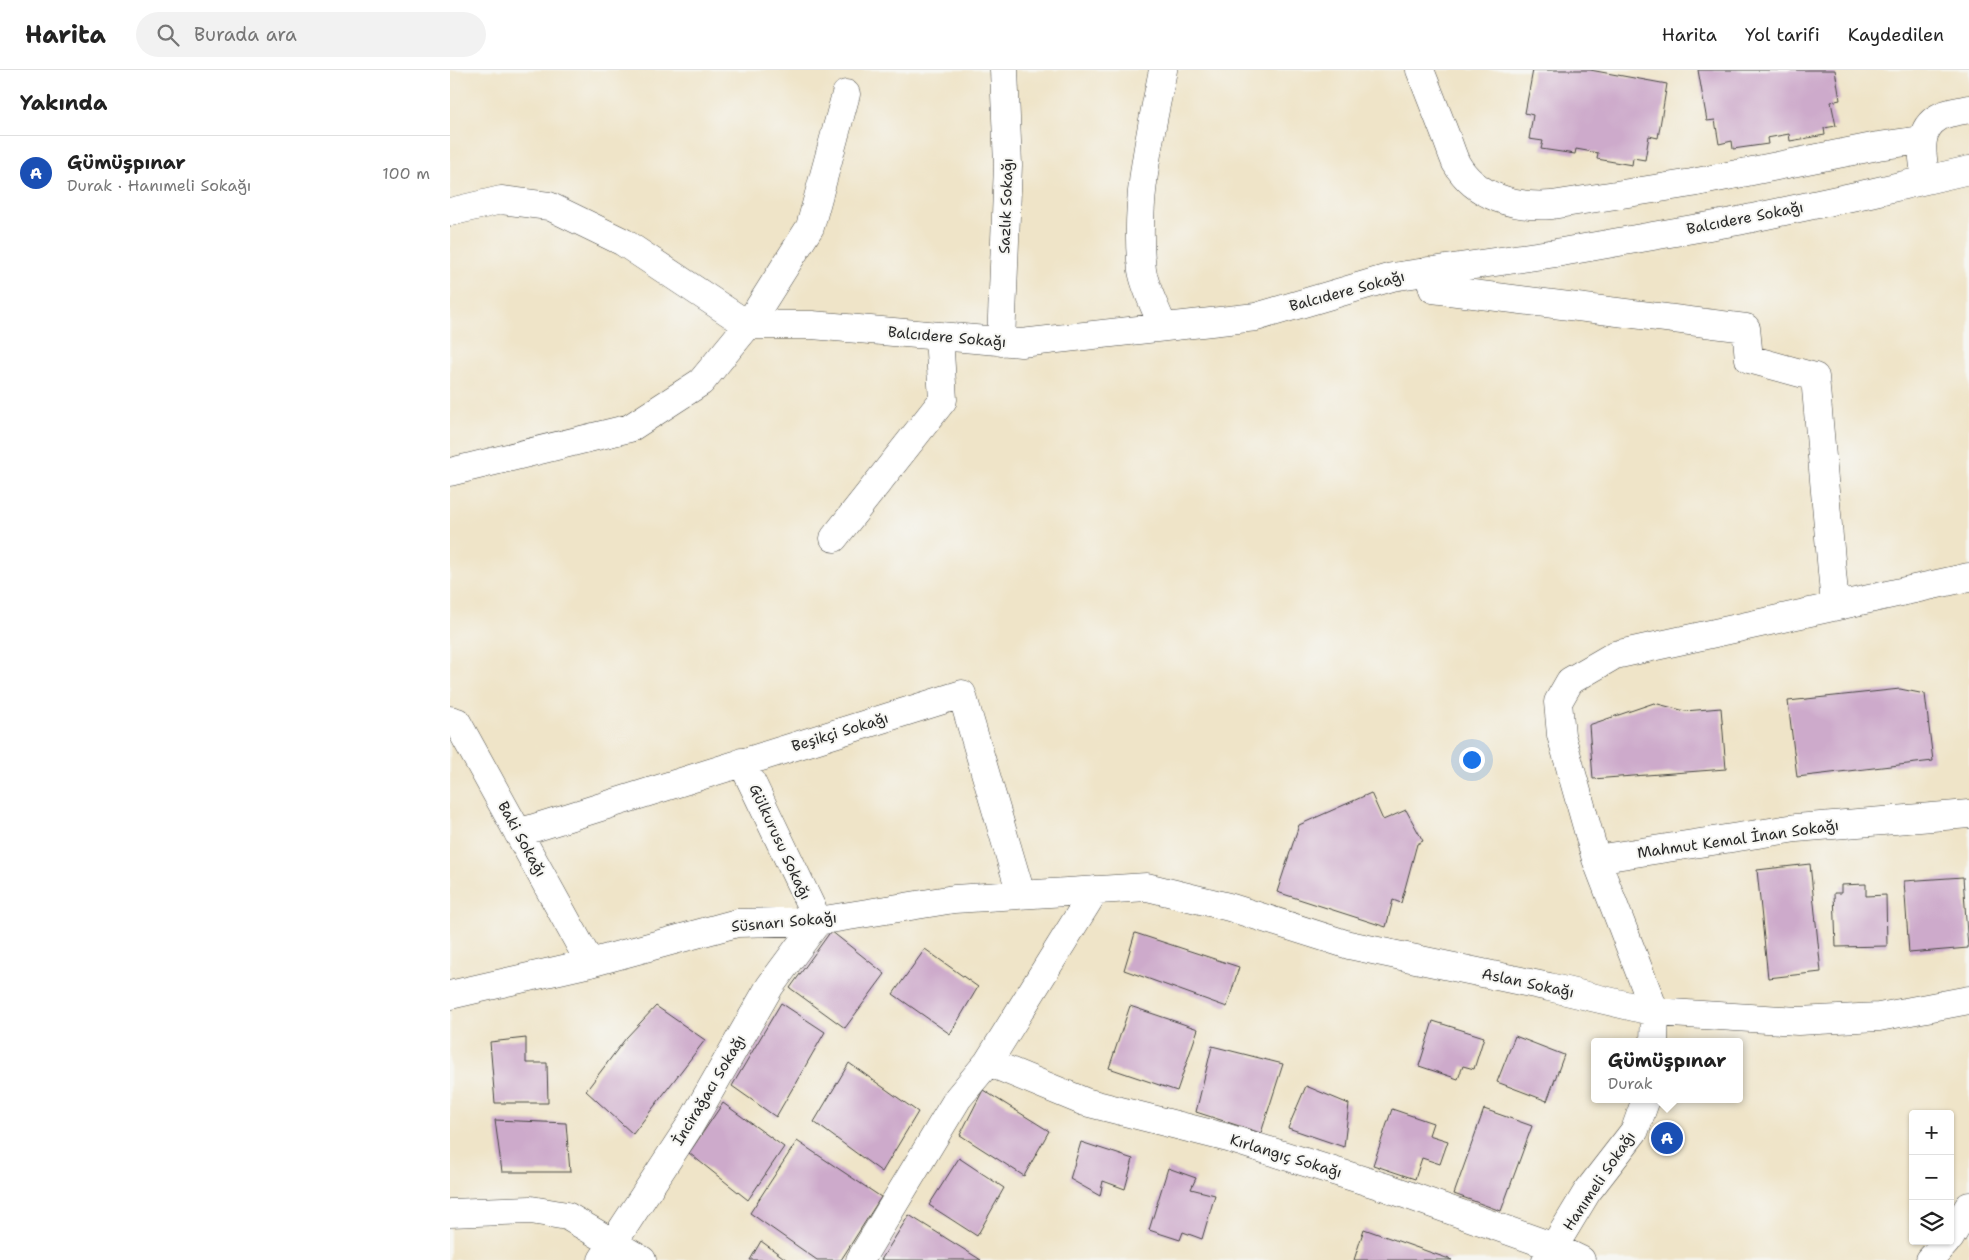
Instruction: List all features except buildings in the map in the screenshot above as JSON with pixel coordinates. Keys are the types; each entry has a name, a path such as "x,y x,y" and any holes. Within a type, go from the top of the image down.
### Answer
{"street":[{"name":"Sazlık Sokağı","path":"1001,342 1008,165 1004,70"},
{"path":"1163,70 1140,208 1142,271 1163,327"},
{"path":"1420,70 1457,163 1468,178 1483,190 1516,205 1535,207 1552,205 1692,183 1878,146 1922,140"},
{"path":"450,472 630,428 701,382 748,324 810,227 846,94"},
{"path":"1926,180 1922,140 1927,127 1939,117 1969,109"},
{"name":"Balcıdere Sokağı","path":"748,324 812,326 1021,343 1256,316 1392,277 1556,253 1738,221 1969,170"},
{"path":"450,212 501,200 549,206 623,242 748,324"},
{"path":"1429,271 1433,289 1746,328 1749,359 1815,377 1835,606"},
{"path":"834,538 943,400 939,336"},
{"path":"1654,1038 1655,1012 1596,859 1561,735 1558,702 1570,681 1615,655 1969,577"},
{"name":"Beşikçi Sokağı","path":"518,833 962,694 1021,894"},
{"name":"Baki Sokağı","path":"450,720 457,722 590,963"},
{"name":"Gülkurusu Sokağı","path":"742,762 818,921"},
{"name":"Mahmut Kemal İnan Sokağı","path":"1596,859 1796,828 1969,814"},
{"name":"Aslan Sokağı","path":"1095,890 1147,887 1229,907 1349,945 1549,987 1655,1012 1798,1022 1879,1017 1969,1000"},
{"path":"860,1260 958,1098 988,1062 1095,890"},
{"name":"Süsnarı Sokağı","path":"450,995 590,963 737,923 818,921 954,899 1095,890"},
{"name":"İncirağacı Sokağı","path":"608,1252 688,1127 770,986 818,921"},
{"name":"Kırlangıç Sokağı","path":"988,1062 1085,1102 1228,1138 1388,1188 1550,1254 1581,1260"},
{"name":"Hanımeli Sokağı","path":"1550,1254 1587,1192 1634,1130 1644,1103"},
{"path":"1954,1231 1969,1206"},
{"path":"450,1213 531,1210 567,1216 608,1252 642,1260"},
{"path":"1930,1260 1943,1245"}],"place":[{"name":"Gümüşpınar","path":"1667,1138"}]}
